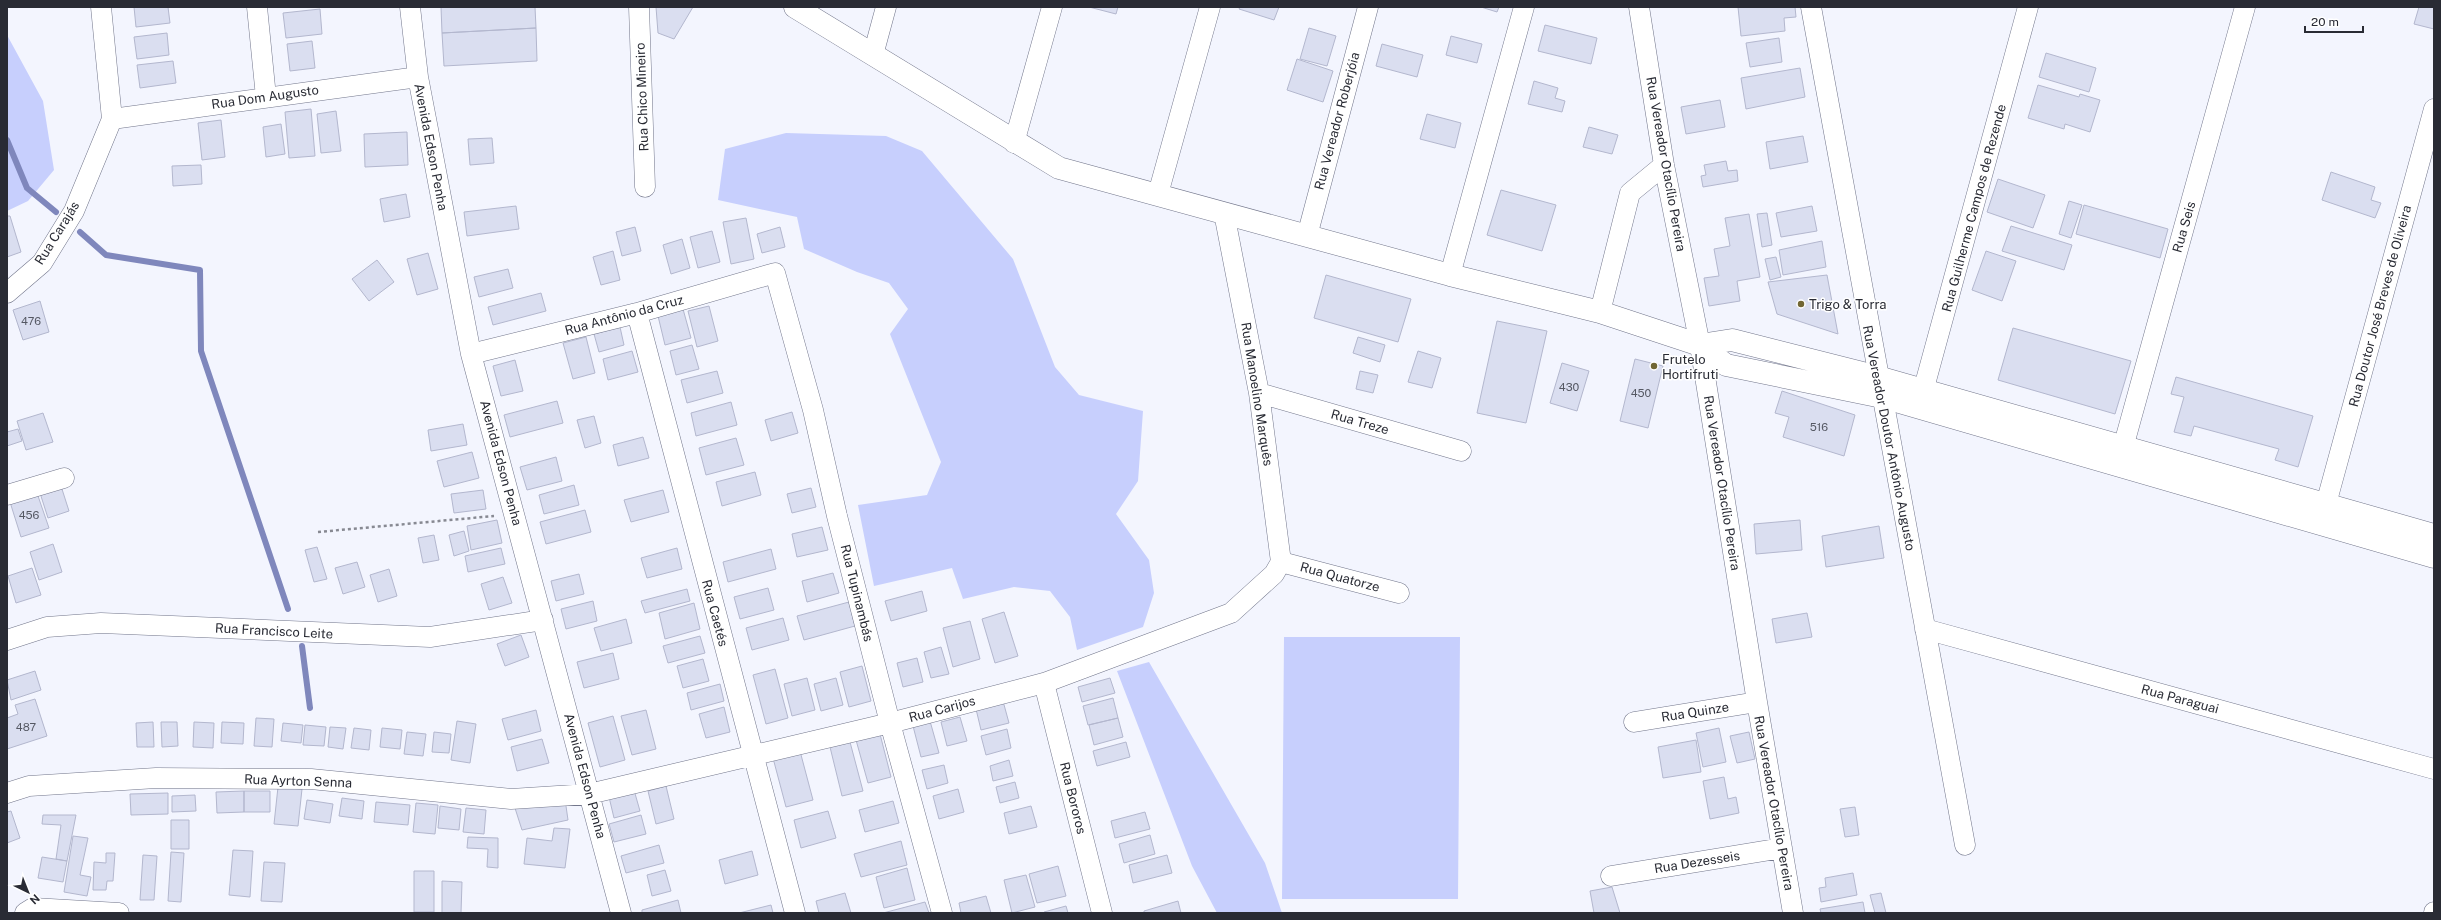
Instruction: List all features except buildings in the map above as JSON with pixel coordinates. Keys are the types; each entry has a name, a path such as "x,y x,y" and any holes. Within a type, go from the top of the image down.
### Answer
{"street":[{"path":"101,7 112,119"},
{"path":"257,7 266,97"},
{"name":"Avenida Edson Penha","path":"410,7 418,77 471,354 621,913"},
{"name":"Rua Chico Mineiro","path":"638,7 645,187"},
{"path":"795,7 1014,143 1059,168 1450,275 1600,312 1700,345 1726,365 1880,387 2120,456 2434,557"},
{"path":"873,55 886,7"},
{"path":"1014,143 1052,7"},
{"path":"1158,194 1210,7"},
{"name":"Rua Vereador Roberjóia","path":"1307,236 1368,7"},
{"path":"1450,275 1524,7"},
{"name":"Rua Vereador Otacílio Pereira","path":"1639,7 1664,165 1700,345 1757,702 1793,913"},
{"name":"Rua Vereador Doutor Antônio Augusto","path":"1811,7 1965,845"},
{"name":"Rua Guilherme Campos de Rezende","path":"1922,400 2028,7"},
{"name":"Rua Seis","path":"2120,456 2245,7"},
{"name":"Rua Dom Augusto","path":"112,119 418,77"},
{"name":"Rua Doutor José Breves de Oliveira","path":"2326,504 2434,109"},
{"name":"Rua Carajás","path":"7,293 42,263 74,211 112,119"},
{"path":"1600,312 1630,193 1664,165"},
{"name":"Rua Manoelino Marquês","path":"1224,213 1259,393 1277,568"},
{"name":"Rua Antônio da Cruz","path":"471,354 636,313 775,273"},
{"name":"Rua Tupinambás","path":"775,273 813,410 837,516 890,723 942,913"},
{"name":"Rua Caetés","path":"636,313 752,756 795,913"},
{"name":"Rua Treze","path":"1259,393 1461,451"},
{"path":"2120,456 2326,504 2434,535"},
{"path":"7,495 64,478"},
{"name":"Rua Carijos","path":"589,794 890,723 1044,683 1231,613 1277,568"},
{"name":"Rua Quatorze","path":"1277,568 1399,593"},
{"name":"Rua Francisco Leite","path":"7,640 47,627 101,623 430,637 542,620"},
{"name":"Rua Paraguai","path":"1925,629 2434,769"},
{"name":"Rua Bororos","path":"1044,683 1102,913"},
{"name":"Rua Quinze","path":"1634,722 1757,702"},
{"name":"Rua Ayrton Senna","path":"7,792 29,786 163,778 311,779 511,799 589,794"},
{"name":"Rua Dezesseis","path":"1611,876 1782,848"},
{"path":"26,913 33,908 119,913"}],"path":[{"path":"318,532 514,514"}],"shaded area":[{"path":"7,35 43,101 54,170 28,201 7,211"},
{"path":"786,133 886,136 922,151 1013,259 1055,367 1079,395 1143,411 1138,481 1116,514 1149,560 1154,593 1143,627 1077,650 1070,617 1050,591 1014,587 963,599 952,568 874,586 858,505 927,495 941,462 890,334 908,309 889,283 857,272 804,249 797,217 718,200 725,149"},
{"path":"1284,637 1460,637 1458,899 1282,899"},
{"path":"1149,662 1265,863 1282,913 1217,913 1192,866 1117,671"}],"waterway":[{"path":"7,140 27,188 56,212"},
{"path":"80,232 106,255 200,270 201,351 288,609"},
{"path":"302,646 310,708"}],"place":[{"name":"Trigo & Torra","path":"1801,304"},
{"name":"Frutelo Hortifruti","path":"1654,366"}]}
